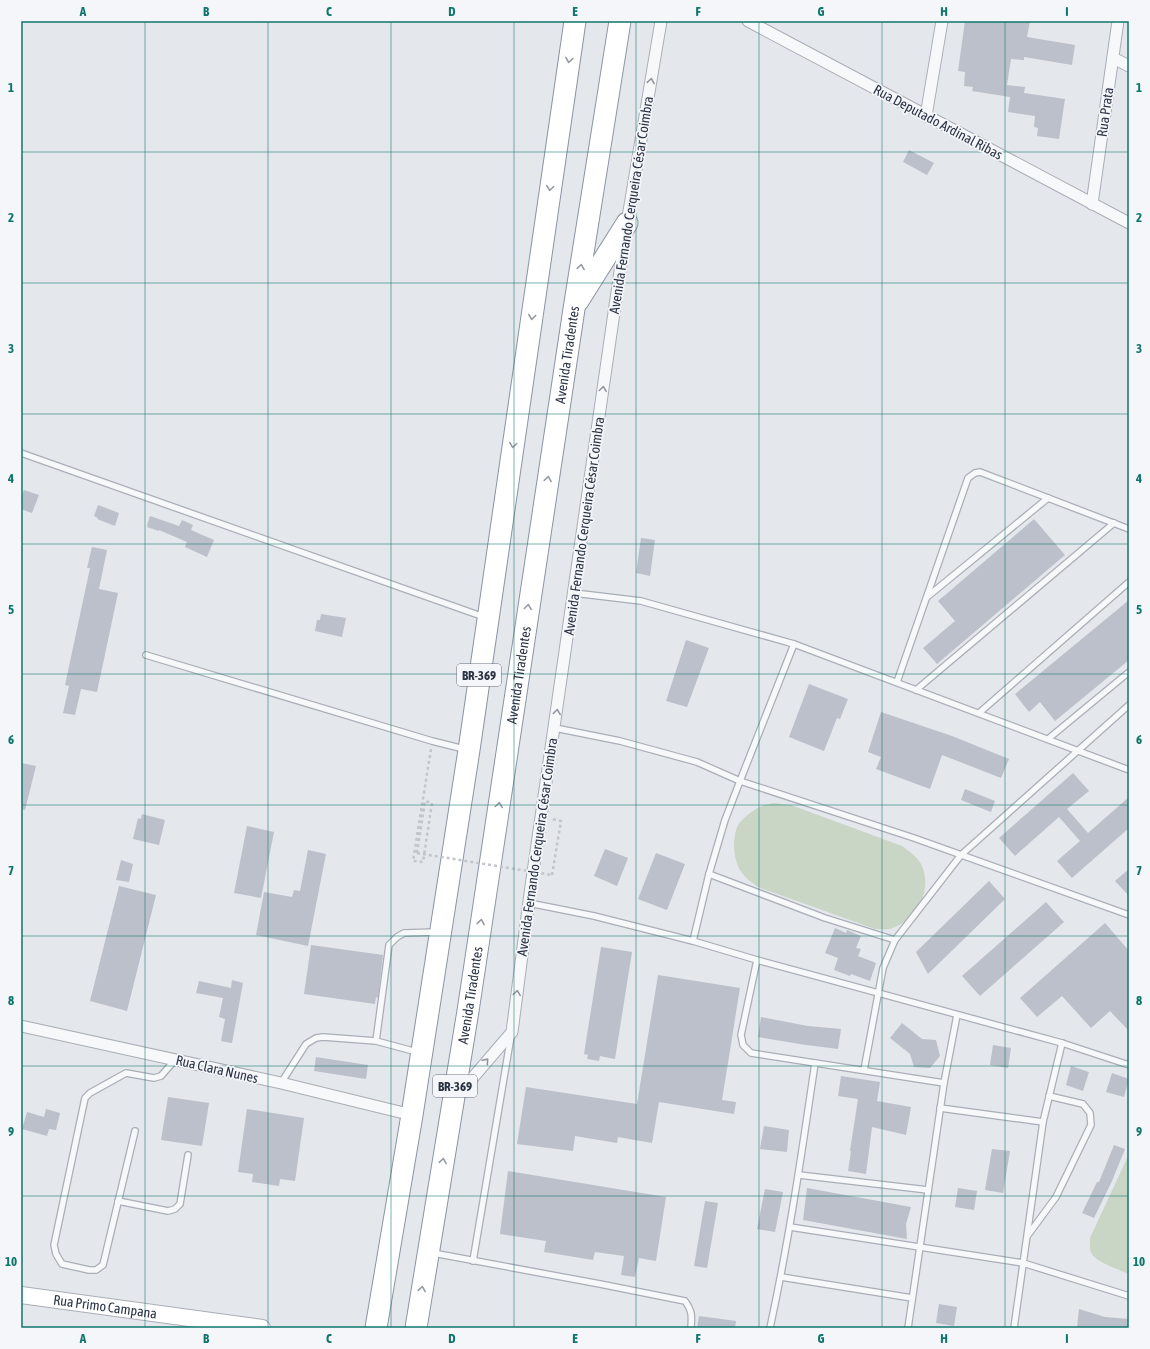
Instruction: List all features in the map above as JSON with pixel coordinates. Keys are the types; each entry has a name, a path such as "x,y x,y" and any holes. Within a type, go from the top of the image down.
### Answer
{"highway":[{"name":"BR-369","path":"376,1328 412,1116 469,750 575,21"},
{"name":"Avenida Tiradentes","path":"416,1328 470,996 574,309 620,21"},
{"path":"574,309 627,223"}],"street":[{"name":"Avenida Fernando Cerqueira César Coimbra","path":"512,1032 529,903 627,223 661,21"},
{"name":"Rua Deputado Ardinal Ribas","path":"748,21 1129,223"},
{"path":"926,116 942,21"},
{"name":"Rua Prata","path":"1092,204 1118,21"},
{"path":"1112,58 1129,66"},
{"name":"Rua Clara Nunes","path":"21,1026 281,1083 412,1116"},
{"path":"453,1101 512,1032"},
{"name":"Rua Primo Campana","path":"21,1295 262,1328"}],"lane":[{"path":"21,453 488,618"},
{"path":"896,682 968,478 975,472 980,472 1129,529"},
{"path":"926,597 1048,498"},
{"path":"916,690 1114,523"},
{"path":"979,713 1129,582"},
{"path":"574,592 640,601 794,644 1129,770"},
{"path":"693,941 709,874 725,820 794,644"},
{"path":"146,655 432,741 469,750"},
{"path":"1048,739 1129,672"},
{"path":"864,1070 877,993 883,968 895,940 961,855 1129,704"},
{"path":"555,728 620,741 697,762 740,781 914,838 1129,915"},
{"path":"709,874 825,918 895,940"},
{"path":"529,903 594,916 693,941 757,960 1062,1043 1129,1065"},
{"path":"376,1041 389,945 404,933 440,932"},
{"path":"757,960 741,1035 743,1046 751,1053 944,1083"},
{"path":"909,1328 912,1298 940,1108 957,1015"},
{"path":"473,1261 512,1032"},
{"path":"281,1083 306,1044 316,1038 323,1037 376,1041 421,1053"},
{"path":"1014,1328 1043,1122 1062,1043"},
{"path":"135,1131 103,1265 96,1270 89,1270 62,1264 56,1254 54,1245 85,1098 90,1093 126,1073 154,1078 161,1076 176,1060"},
{"path":"770,1328 781,1277 799,1175 815,1063"},
{"path":"1027,1236 1056,1197 1091,1125 1090,1113 1083,1104 1049,1096"},
{"path":"940,1108 1043,1122"},
{"path":"118,1202 168,1211 175,1209 180,1204 188,1155"},
{"path":"799,1175 928,1190"},
{"path":"790,1227 920,1248 1023,1262 1129,1296"},
{"path":"428,1252 685,1301 691,1310 691,1328"},
{"path":"781,1277 912,1298"}],"path":[{"path":"432,741 413,861 423,862 432,802 425,801 417,853 552,875"}],"green space":[{"path":"774,803 791,805 902,846 916,857 922,866 925,876 925,886 920,904 907,919 899,925 890,929 875,929 758,887 746,878 736,860 734,842 736,830 740,822 752,811 763,805"},
{"path":"1129,1154 1129,1274 1109,1266 1094,1257 1090,1248 1090,1238"}],"building":[{"path":"965,21 1030,21 1027,37 1075,45 1072,65 1024,57 1024,60 1011,59 1007,85 1025,87 1024,93 1065,99 1059,139 1037,136 1038,128 1034,127 1035,116 1008,112 1010,97 972,91 973,87 964,86 965,72 958,71"},
{"path":"909,150 934,163 927,175 903,162"},
{"path":"24,490 39,495 32,513 21,509 21,498"},
{"path":"98,505 119,513 115,526 97,519 98,518 94,516"},
{"path":"150,516 179,526 182,520 193,525 191,530 214,540 207,557 185,547 187,542 159,530 147,527"},
{"path":"1034,519 1065,555 937,664 923,648 955,621 938,601"},
{"path":"641,538 655,540 650,576 636,573"},
{"path":"92,547 107,550 99,589 118,593 97,692 81,689 75,715 63,713 69,686 65,685 90,568 87,568"},
{"path":"1129,600 1129,660 1055,721 1040,702 1029,712 1015,694"},
{"path":"321,614 346,618 342,637 315,631 317,620 320,620"},
{"path":"686,640 709,648 687,707 666,701"},
{"path":"809,684 848,699 840,719 837,718 824,751 789,737"},
{"path":"881,712 952,736 1009,759 1001,778 942,755 930,789 876,769 881,757 868,752"},
{"path":"21,763 36,766 25,810 21,809"},
{"path":"1073,773 1089,791 1067,809 1088,833 1129,797 1129,828 1072,878 1057,861 1080,841 1059,817 1015,856 999,838"},
{"path":"965,789 995,801 991,812 961,800"},
{"path":"142,814 165,820 159,845 133,839 138,818 141,819"},
{"path":"247,826 274,832 261,898 234,893"},
{"path":"605,849 628,858 617,886 594,876"},
{"path":"308,850 326,854 308,946 256,935 264,892 292,897 294,890 300,891"},
{"path":"656,853 685,864 667,910 638,899"},
{"path":"121,860 133,864 129,882 116,880"},
{"path":"1129,869 1129,896 1115,881"},
{"path":"989,881 1005,899 928,974 916,952"},
{"path":"119,886 156,895 127,1011 90,1001"},
{"path":"1046,902 1064,922 980,996 962,976"},
{"path":"1105,923 1129,951 1129,1031 1110,1011 1091,1028 1062,996 1037,1017 1020,998"},
{"path":"835,928 846,933 847,930 861,936 856,948 861,949 858,956 876,963 870,981 834,970 838,958 825,953"},
{"path":"311,945 383,955 378,998 376,997 375,1004 304,994"},
{"path":"601,947 632,952 615,1059 600,1056 599,1061 587,1059 588,1055 584,1054"},
{"path":"658,975 740,988 722,1100 736,1102 734,1114 659,1102 652,1143 618,1137 617,1143 575,1136 573,1151 517,1144 526,1087 637,1104"},
{"path":"232,980 243,983 232,1043 221,1041 225,1019 219,1017 223,998 196,993 199,981 231,988"},
{"path":"761,1017 808,1026 841,1029 838,1049 758,1037"},
{"path":"902,1023 922,1039 936,1040 940,1056 930,1068 914,1067 910,1054 890,1038"},
{"path":"993,1045 1011,1048 1008,1068 990,1065"},
{"path":"316,1057 368,1065 366,1079 314,1071"},
{"path":"1071,1066 1089,1072 1083,1091 1066,1085"},
{"path":"1112,1073 1129,1079 1124,1097 1106,1092"},
{"path":"841,1076 880,1082 877,1101 911,1107 906,1135 872,1127 866,1174 848,1171 858,1099 838,1096"},
{"path":"168,1097 209,1103 202,1146 161,1140"},
{"path":"46,1109 60,1113 56,1130 49,1129 47,1136 22,1129 27,1112 44,1117"},
{"path":"247,1109 304,1118 295,1181 280,1179 279,1186 252,1182 253,1174 238,1172"},
{"path":"764,1126 789,1130 787,1152 760,1149"},
{"path":"1114,1145 1125,1149 1112,1181 1094,1218 1082,1213 1097,1182 1099,1182"},
{"path":"992,1149 1010,1151 1003,1193 985,1190"},
{"path":"508,1171 666,1197 656,1261 639,1258 635,1277 621,1275 624,1256 595,1252 593,1260 544,1252 546,1241 500,1234"},
{"path":"807,1188 911,1207 906,1224 907,1239 803,1220"},
{"path":"958,1188 977,1191 974,1210 955,1207"},
{"path":"765,1189 783,1192 775,1232 757,1229"},
{"path":"705,1201 718,1203 707,1268 694,1266"},
{"path":"939,1304 957,1307 954,1326 936,1323"},
{"path":"1079,1309 1105,1317 1129,1319 1129,1328 1077,1328"},
{"path":"699,1316 736,1321 735,1328 697,1328"}]}
